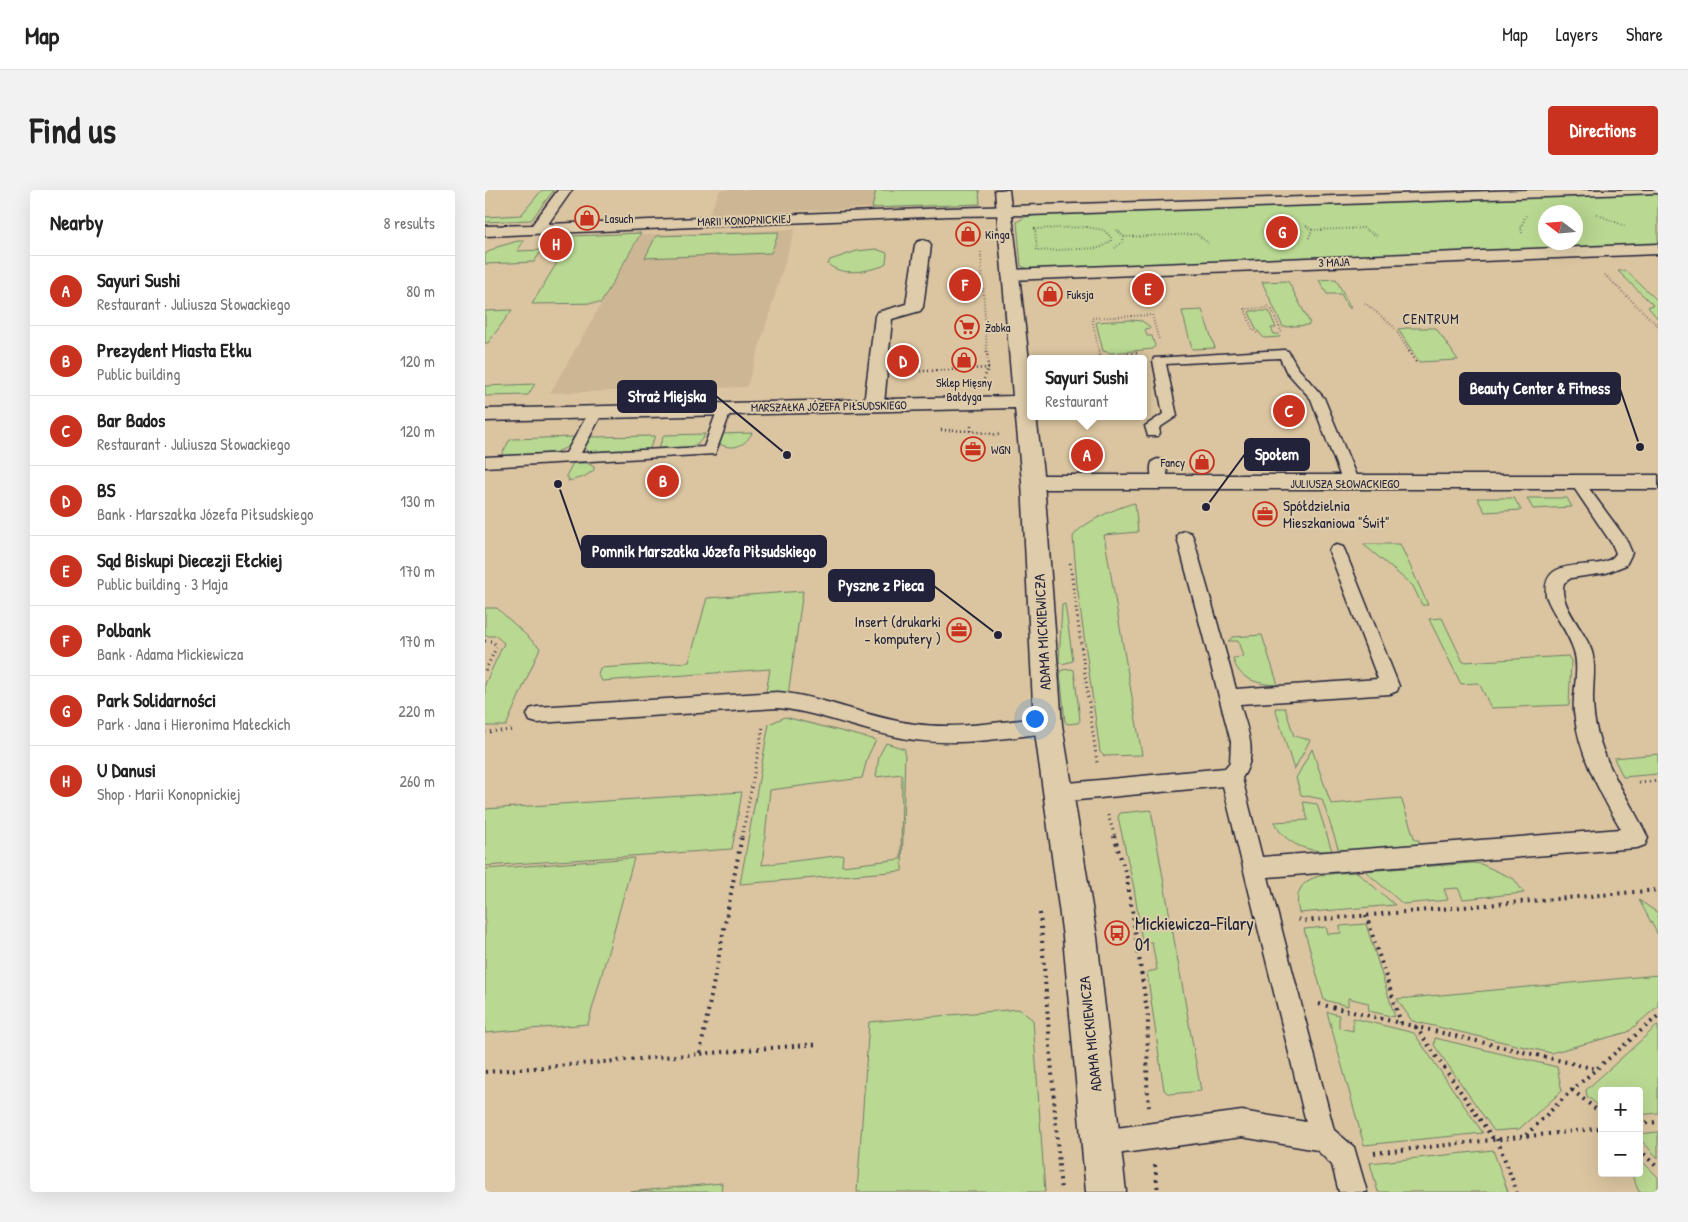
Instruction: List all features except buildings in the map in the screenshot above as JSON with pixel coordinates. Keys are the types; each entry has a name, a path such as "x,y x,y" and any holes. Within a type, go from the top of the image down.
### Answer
{"street":[{"path":"536,229 565,190"},
{"name":"ADAMA MICKIEWICZA","path":"1002,190 1033,482 1048,725 1080,937 1106,1192"},
{"path":"1312,190 1323,201"},
{"name":"MARII KONOPNICKIEJ","path":"485,231 949,212 1004,212 1654,190"},
{"path":"874,404 879,374 884,316 913,307 923,245"},
{"name":"3 MAJA","path":"1010,275 1658,249"},
{"name":"MARSZAŁKA JÓZEFA PIŁSUDSKIEGO","path":"485,415 874,404 1024,402"},
{"name":"JULIUSZA SŁOWACKIEGO","path":"1033,482 1159,472 1199,483 1658,482"}],"lane":[{"path":"1153,433 1152,426 1171,416 1159,361 1285,354 1291,368 1317,398 1351,483"},
{"path":"485,462 710,451 725,408"},
{"path":"571,458 596,412"},
{"path":"1255,868 1637,838 1602,778 1594,758 1583,709 1585,672 1583,652 1576,634 1555,601 1552,590 1556,579 1565,573 1606,567 1620,561 1624,553 1620,543 1577,482"},
{"path":"1058,793 1231,776 1240,764 1241,742 1185,537"},
{"path":"1229,697 1389,686 1337,551"},
{"path":"537,715 778,700 801,701 893,728 931,734 1048,725"},
{"path":"1231,776 1323,1138"},
{"path":"1101,1143 1152,1138 1241,1124 1323,1138 1344,1157 1353,1192"}],"path":[{"path":"1593,213 1630,228"},
{"path":"1526,240 1521,227 1527,214"},
{"path":"1302,224 1312,230 1307,241"},
{"path":"1095,228 1108,233 1111,237 1111,241 1100,248 1037,251 1035,229 1095,228"},
{"path":"1116,229 1124,237 1197,234 1211,244"},
{"path":"1111,250 1119,246 1124,237"},
{"path":"879,374 988,368 981,250"},
{"path":"1599,269 1658,326"},
{"path":"1365,304 1393,327 1416,362"},
{"path":"1261,338 1252,328 1245,309 1268,308"},
{"path":"1098,355 1092,318 1152,315 1160,343"},
{"path":"1069,554 1100,789 1127,878 1148,1017 1147,1083 1158,1192"},
{"path":"485,641 492,641 497,646 485,671"},
{"path":"700,1053 763,724"},
{"path":"485,732 505,731"},
{"path":"1632,784 1658,781"},
{"path":"1265,908 1302,921 1658,890"},
{"path":"1366,915 1401,1024"},
{"path":"1286,992 1325,1006 1596,1069"},
{"path":"1525,1136 1572,1090 1658,1016"},
{"path":"1416,1027 1495,1139 1517,1192"},
{"path":"485,1072 818,1044"},
{"path":"1572,1090 1598,1111"},
{"path":"1643,1124 1658,1122"},
{"path":"1344,1157 1598,1128"},
{"path":"1643,1153 1658,1168"}],"shaded area":[{"path":"720,190 979,190 980,204 709,214"},
{"path":"795,229 747,387 550,393 641,235"}],"green space":[{"path":"542,190 554,190 531,220 485,222 485,217 521,215"},
{"path":"876,190 979,190 980,204 872,208"},
{"path":"1658,193 1658,245 1583,248 1583,205 1538,205 1538,250 1028,269 1021,266 1017,222 1025,217 1038,215"},
{"path":"779,232 771,253 645,258 656,236"},
{"path":"641,233 601,303 532,304 573,236"},
{"path":"524,241 517,251 542,250 534,262 485,264 485,254 497,247"},
{"path":"876,249 887,253 886,263 883,266 870,270 847,272 828,264 830,260 857,251"},
{"path":"1618,271 1626,271 1658,301 1658,319 1648,307 1653,305"},
{"path":"1336,279 1351,308 1349,308 1341,294 1327,294 1319,280"},
{"path":"1288,281 1310,323 1308,325 1283,327 1262,282"},
{"path":"512,310 488,343 485,343 485,311"},
{"path":"1202,310 1215,348 1192,349 1182,311"},
{"path":"1269,311 1276,328 1271,328 1274,334 1279,334 1280,337 1264,338 1256,329 1249,312"},
{"path":"1142,321 1149,326 1150,328 1145,329 1147,336 1152,336 1155,346 1153,349 1111,353 1103,351 1096,322"},
{"path":"1436,328 1458,360 1419,362 1398,329"},
{"path":"535,384 528,395 485,396 485,386"},
{"path":"752,433 746,442 737,446 728,447 718,443 721,434"},
{"path":"705,434 697,444 691,447 658,449 664,435"},
{"path":"655,436 649,450 591,453 584,447 589,437"},
{"path":"574,437 568,447 554,453 501,456 509,441 513,439"},
{"path":"573,463 587,463 594,467 594,470 584,477 568,481 569,478 566,476"},
{"path":"1477,498 1514,498 1521,510 1485,512"},
{"path":"1527,498 1567,498 1572,507 1533,509"},
{"path":"1135,503 1138,532 1104,535 1142,755 1104,756 1100,752 1077,585 1073,537 1091,521"},
{"path":"1363,544 1400,544 1428,605 1422,605 1413,586"},
{"path":"803,591 788,695 766,692 770,669 602,681 598,675 600,668 689,662 707,598"},
{"path":"1065,604 1073,661 1062,664 1059,662 1062,605"},
{"path":"485,608 497,608 540,648 506,726 485,726 485,684 504,643 496,636 485,636"},
{"path":"1442,618 1463,662 1568,656 1571,661 1569,705 1491,708 1479,683 1461,684 1429,619"},
{"path":"1262,635 1278,685 1256,682 1244,676 1239,671 1233,658 1243,657 1238,641 1228,641 1233,637"},
{"path":"1074,670 1080,720 1078,723 1068,724 1065,722 1060,672"},
{"path":"1275,708 1285,708 1294,736 1310,740 1294,770"},
{"path":"785,717 876,740 868,756 862,778 770,790 762,865 843,855 842,866 901,859 902,774 876,777 879,756 886,743 905,749 902,871 740,884 769,724"},
{"path":"1312,749 1331,804 1401,798 1415,840 1419,840 1419,844 1339,851 1322,799 1301,795 1296,778"},
{"path":"1658,754 1658,774 1623,777 1614,758"},
{"path":"742,792 732,849 485,866 485,809"},
{"path":"1303,802 1317,804 1332,851 1314,850 1298,846 1279,830 1274,822 1308,820"},
{"path":"1151,810 1201,1091 1169,1094 1164,1090 1147,972 1157,970 1152,942 1142,942 1134,888 1118,817 1120,813"},
{"path":"634,858 588,1024 485,1033 485,869"},
{"path":"1481,864 1514,879 1524,893 1463,899 1458,888 1444,889 1448,900 1403,904 1365,871"},
{"path":"1357,872 1395,905 1299,913 1297,900 1300,890 1306,883 1324,875"},
{"path":"1639,900 1658,913 1658,935"},
{"path":"1366,924 1395,1017 1369,1011 1368,1003 1348,998 1348,1006 1324,1000 1304,929 1326,927 1328,934 1341,933 1340,926"},
{"path":"1658,975 1658,1006 1628,1032 1551,1053 1412,1021 1397,999"},
{"path":"1019,1009 1033,1020 1045,1192 857,1192 869,1022"},
{"path":"1327,1012 1339,1015 1339,1028 1353,1031 1353,1018 1414,1033 1483,1133 1364,1145"},
{"path":"1658,1025 1658,1113 1643,1115 1643,1087 1598,1087 1598,1106 1587,1096 1586,1090"},
{"path":"1435,1038 1557,1067 1562,1091 1519,1129 1494,1131 1434,1045"},
{"path":"1658,1132 1658,1158 1643,1142 1643,1134"},
{"path":"1493,1150 1508,1192 1378,1192 1370,1163"},
{"path":"1643,1162 1658,1177 1658,1192 1639,1192 1633,1177 1643,1177"},
{"path":"722,1183 721,1192 629,1192"}],"place":[{"name":"Lasuch","path":"587,218"},
{"name":"Park Solidarności","path":"1282,232"},
{"name":"Kinga","path":"968,234"},
{"name":"U Danusi","path":"556,244"},
{"name":"Polbank","path":"965,285"},
{"name":"Sąd Biskupi Diecezji Ełckiej","path":"1148,289"},
{"name":"Fuksja","path":"1050,294"},
{"name":"Żabka","path":"967,327"},
{"name":"Sklep Mięsny Bałdyga","path":"964,360"},
{"name":"BS","path":"903,361"},
{"name":"Bar Bados","path":"1289,411"},
{"name":"Beauty Center & Fitness","path":"1640,447"},
{"name":"WGN","path":"973,449"},
{"name":"Straż Miejska","path":"787,455"},
{"name":"Sayuri Sushi","path":"1087,455"},
{"name":"Fancy","path":"1202,462"},
{"name":"Prezydent Miasta Ełku","path":"663,481"},
{"name":"Pomnik Marszałka Józefa Piłsudskiego","path":"558,484"},
{"name":"Społem","path":"1206,507"},
{"name":"Spółdzielnia Mieszkaniowa \"Świt\"","path":"1265,514"},
{"name":"Insert (drukarki - komputery )","path":"959,630"},
{"name":"Pyszne z Pieca","path":"998,635"},
{"name":"Mickiewicza-Filary 01","path":"1117,933"}],"district":[{"name":"CENTRUM","path":"1431,318"}]}
